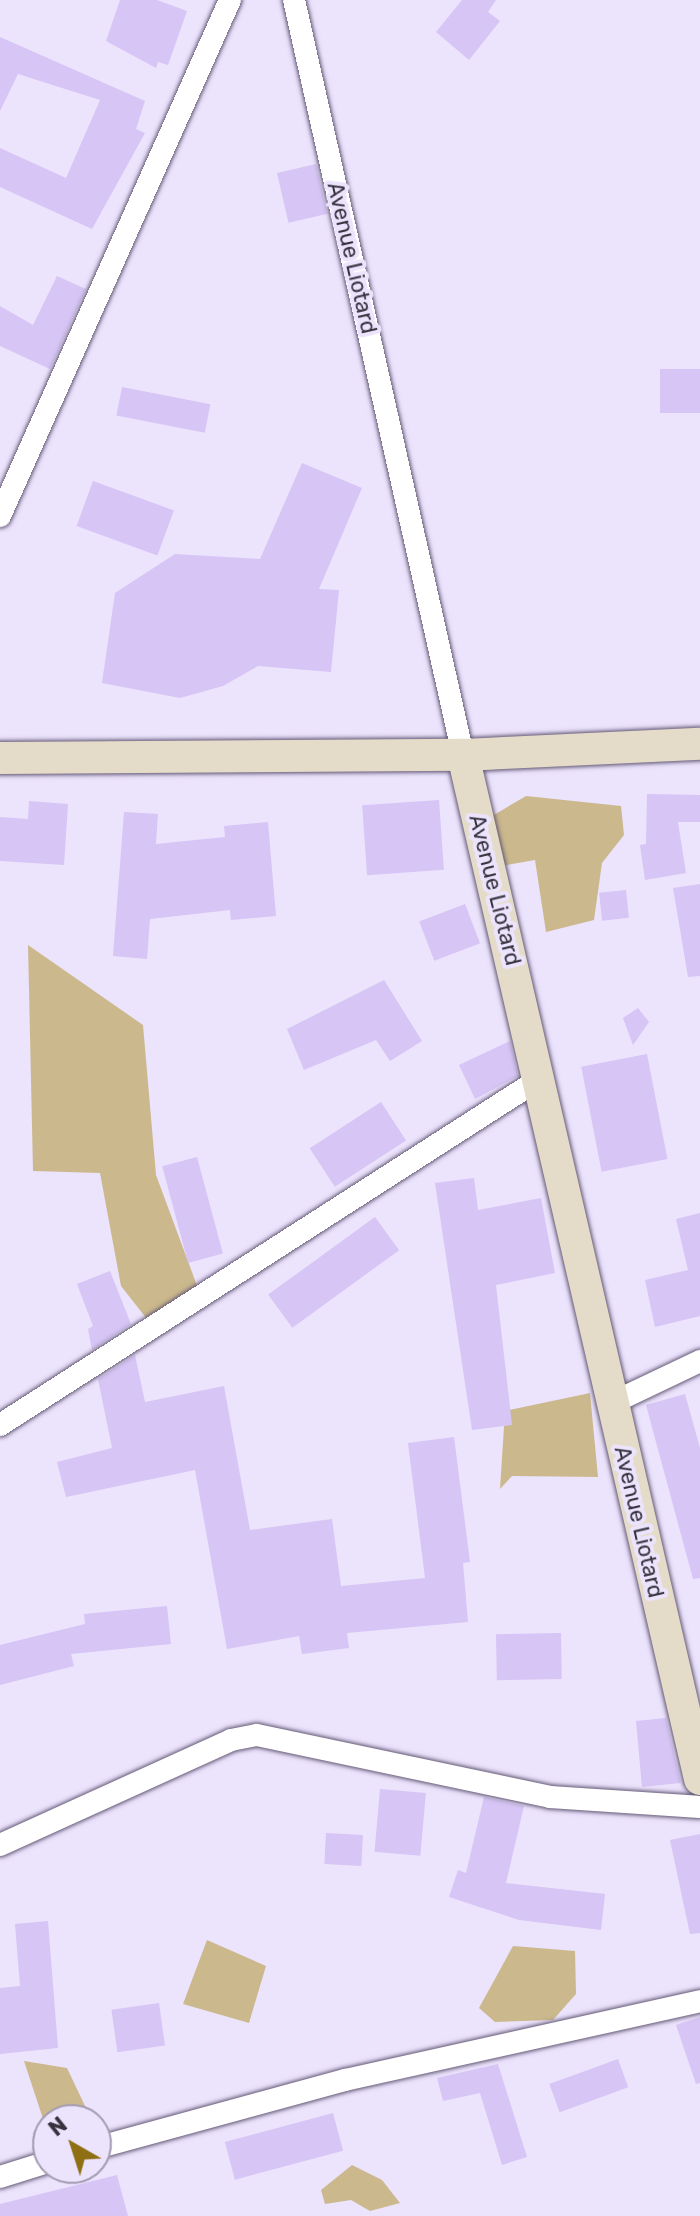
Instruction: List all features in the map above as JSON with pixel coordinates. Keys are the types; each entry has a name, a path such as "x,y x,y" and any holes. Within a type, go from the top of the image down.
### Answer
{"street":[{"path":"0,516 230,0"},
{"name":"Avenue Liotard","path":"294,0 463,755 541,1078 612,1403 700,1779"},
{"path":"0,758 463,755 700,744"},
{"path":"0,1425 541,1078"},
{"path":"612,1403 700,1361"},
{"path":"0,1845 231,1740 257,1735 550,1797 700,1807"},
{"path":"112,2144 345,2080 700,2001"},
{"path":"0,2177 32,2167"}],"shaded area":[{"path":"526,796 621,806 624,835 602,863 594,920 546,932 535,860 490,868 487,819"},
{"path":"28,945 143,1025 156,1175 199,1291 154,1328 121,1286 100,1173 33,1171"},
{"path":"590,1393 598,1477 512,1476 500,1489 505,1411"},
{"path":"207,1940 266,1966 249,2023 183,2004"},
{"path":"513,1946 575,1951 576,1994 553,2020 495,2022 479,2008"},
{"path":"24,2061 67,2068 84,2104 38,2104"},
{"path":"352,2165 382,2180 400,2203 370,2211 351,2200 325,2204 321,2190"}],"building":[{"path":"120,0 157,0 187,11 168,65 158,62 156,68 106,41"},
{"path":"462,0 496,0 488,12 500,21 469,60 436,32"},
{"path":"0,37 145,101 136,129 145,133 92,229 0,187 0,148 66,178 100,100 18,74 0,111"},
{"path":"316,164 327,214 288,223 277,173"},
{"path":"57,276 86,289 50,369 0,346 0,306 33,325"},
{"path":"660,369 700,369 700,413 660,413"},
{"path":"122,387 210,404 205,433 116,415"},
{"path":"302,463 362,488 319,589 339,590 331,672 258,666 223,686 180,698 102,683 115,593 175,554 260,559"},
{"path":"93,481 174,510 157,556 77,526"},
{"path":"647,794 700,795 700,822 678,822 686,873 645,880 640,845 646,844"},
{"path":"439,800 444,870 367,875 362,805"},
{"path":"29,801 68,804 64,865 0,861 0,817 28,819"},
{"path":"124,812 158,814 156,844 225,837 224,826 268,822 276,916 231,920 230,910 150,919 147,959 113,956"},
{"path":"700,884 700,976 688,977 673,888"},
{"path":"626,890 629,918 602,921 599,893"},
{"path":"465,904 480,943 434,961 419,922"},
{"path":"384,980 422,1041 390,1061 376,1040 304,1070 287,1029"},
{"path":"638,1008 649,1022 633,1045 623,1018"},
{"path":"510,1041 518,1076 475,1099 459,1065"},
{"path":"647,1054 667,1159 602,1172 581,1067"},
{"path":"381,1102 406,1141 335,1187 310,1148"},
{"path":"197,1157 223,1254 188,1263 162,1166"},
{"path":"474,1178 478,1210 541,1198 555,1273 496,1285 512,1425 472,1430 435,1183"},
{"path":"700,1213 700,1316 655,1327 645,1280 688,1270 676,1219"},
{"path":"375,1217 399,1250 292,1328 268,1295"},
{"path":"110,1271 131,1324 92,1350 88,1329 93,1326 77,1284"},
{"path":"135,1355 145,1402 224,1386 250,1530 332,1519 341,1586 425,1578 408,1443 454,1437 470,1562 463,1563 468,1622 347,1633 349,1648 302,1654 299,1636 227,1649 195,1470 66,1497 57,1462 112,1448 98,1379"},
{"path":"685,1394 700,1448 700,1578 693,1579 646,1405"},
{"path":"167,1606 171,1644 71,1654 74,1666 0,1685 0,1645 85,1624 84,1614"},
{"path":"561,1633 562,1679 497,1680 496,1634"},
{"path":"666,1718 681,1783 642,1787 636,1721"},
{"path":"380,1789 426,1793 420,1856 375,1852"},
{"path":"484,1797 524,1806 506,1883 605,1894 601,1930 519,1920 449,1897 458,1870 466,1873"},
{"path":"326,1833 363,1835 361,1866 324,1864"},
{"path":"700,1834 700,1933 690,1934 670,1840"},
{"path":"48,1921 58,2048 0,2054 0,1988 20,1986 15,1924"},
{"path":"159,2003 165,2046 117,2052 111,2010"},
{"path":"700,2017 700,2083 696,2084 676,2025"},
{"path":"618,2059 628,2087 560,2112 549,2084"},
{"path":"498,2064 527,2157 502,2165 480,2093 443,2101 437,2078"},
{"path":"333,2113 343,2151 235,2180 225,2142"},
{"path":"117,2175 128,2216 0,2216 0,2204 81,2184 112,2184 112,2176"}]}
